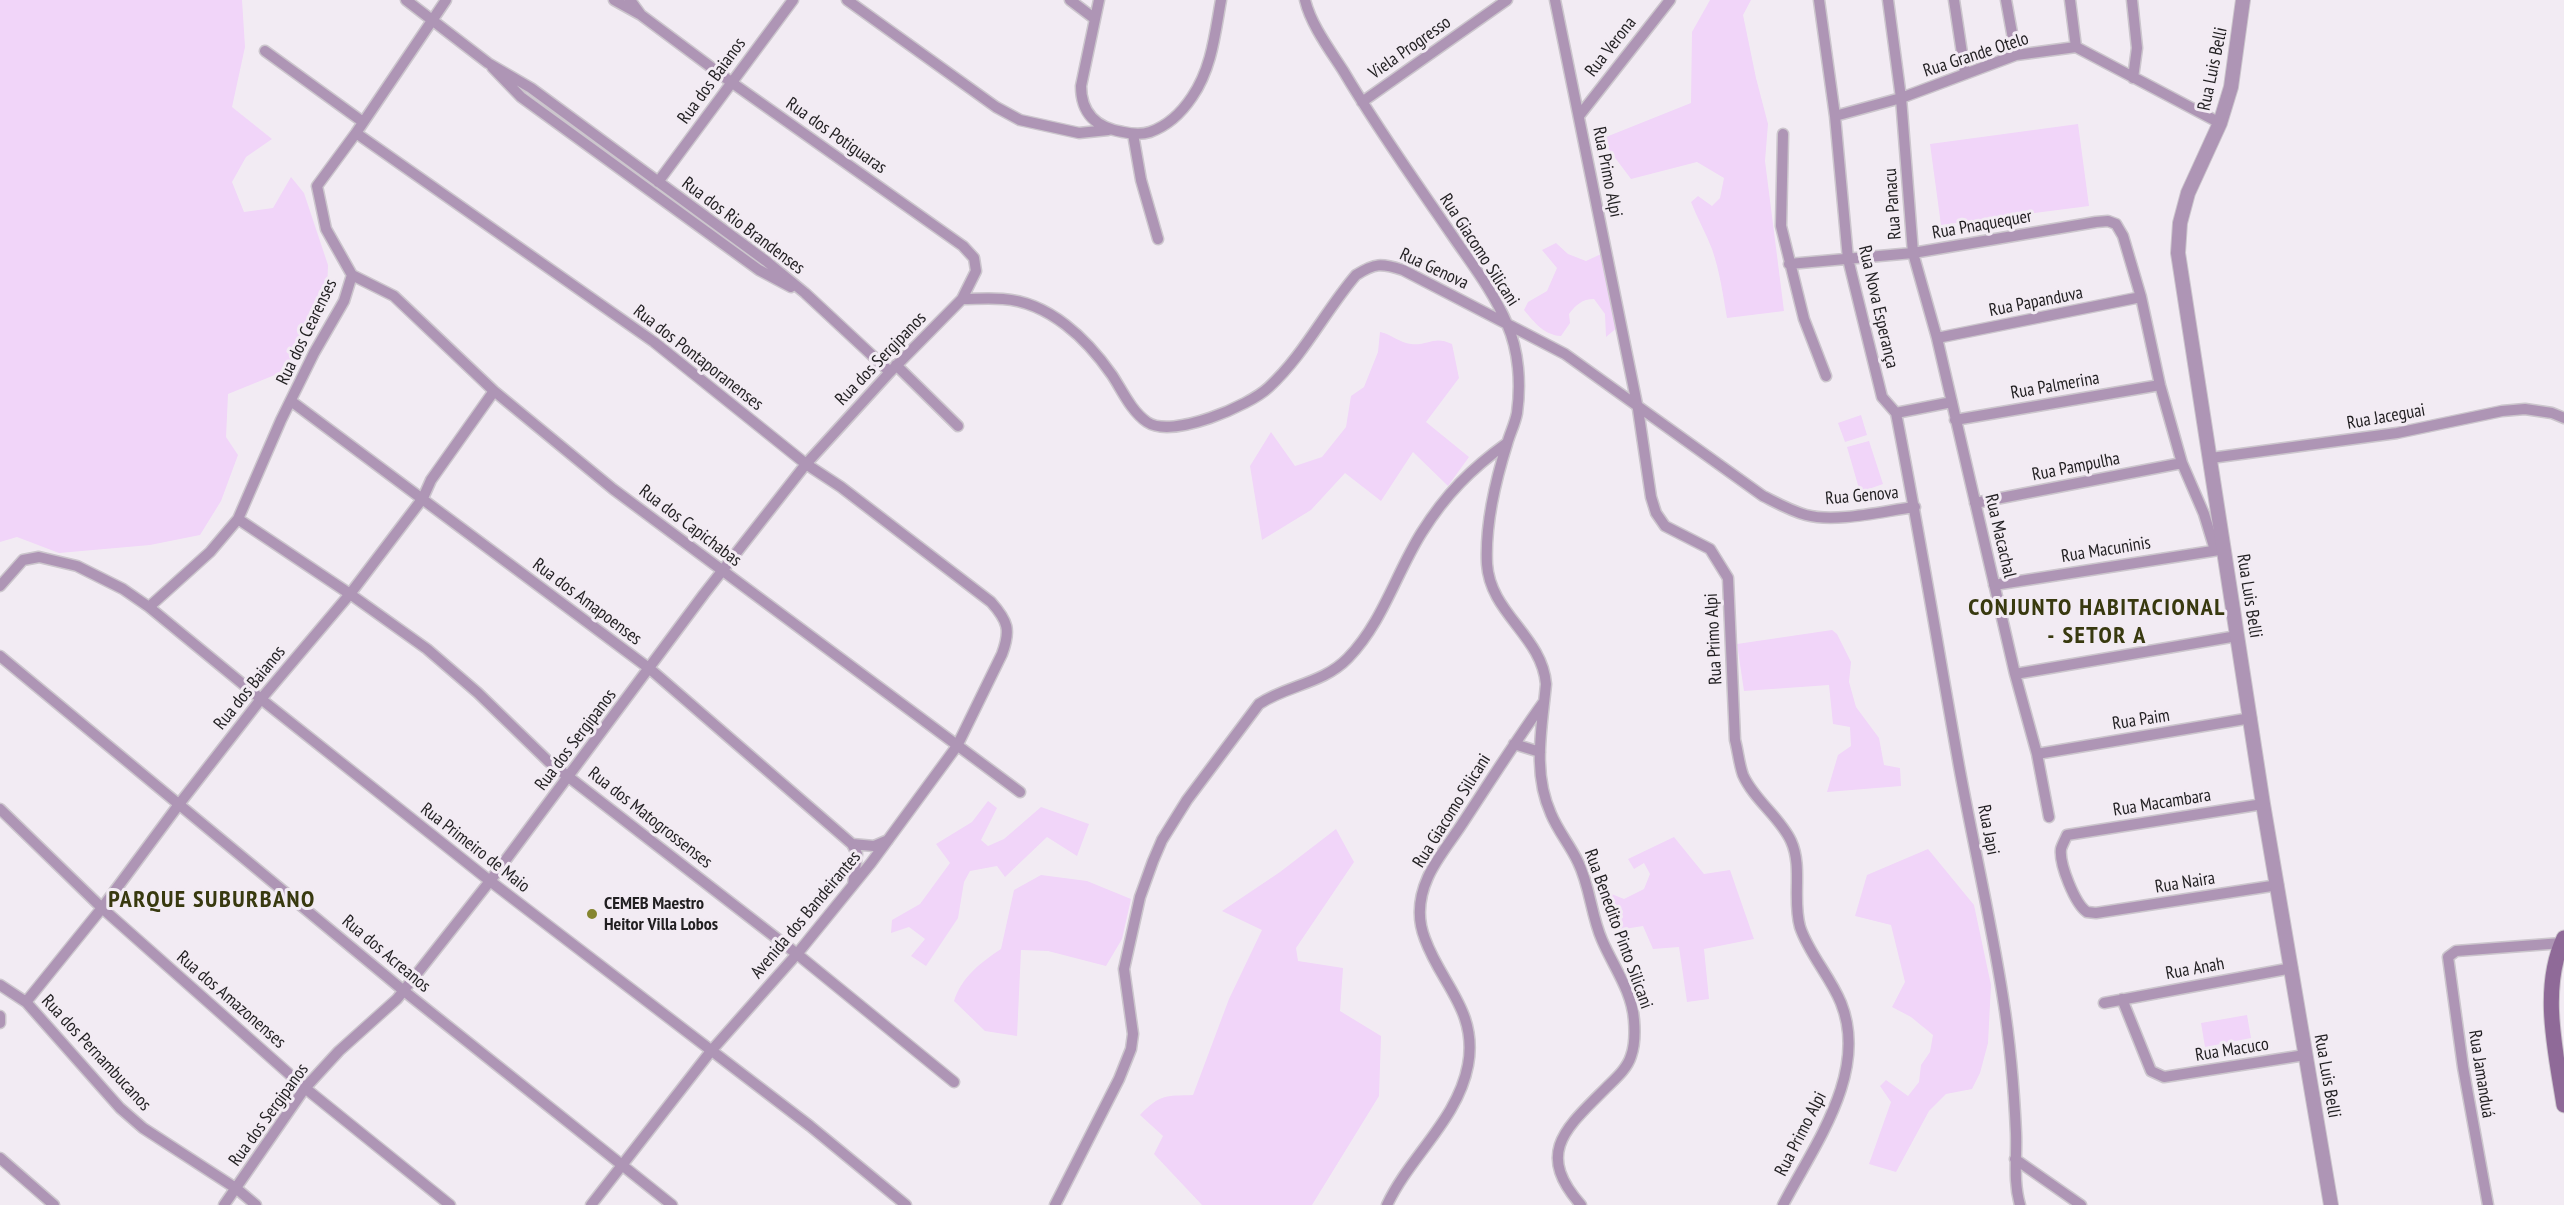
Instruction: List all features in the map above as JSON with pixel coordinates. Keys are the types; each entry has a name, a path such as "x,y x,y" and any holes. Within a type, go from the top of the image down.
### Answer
{"main road":[{"path":"2563,940 2552,1004 2564,1106"}],"street":[{"path":"406,0 488,63"},
{"name":"Rua dos Cearenses","path":"149,607 210,552 238,519 314,353 344,301 352,275 326,229 317,186 356,133 446,0"},
{"name":"Rua dos Potiguaras","path":"614,0 641,15 731,82 963,246 974,258 976,271 962,299"},
{"name":"Rua dos Potiguaras","path":"630,0 641,15"},
{"name":"Rua dos Baianos","path":"658,182 793,0"},
{"path":"847,0 996,107 1020,120 1079,133 1111,130"},
{"path":"1070,0 1095,19"},
{"path":"1099,0 1081,86 1081,98 1094,122 1111,130 1133,134 1148,133 1163,127 1179,114 1192,98 1211,57 1221,0"},
{"name":"Rua Giacomo Silicani","path":"1305,0 1318,29 1362,102 1480,277 1507,323 1516,351 1518,386 1516,416 1489,517 1487,549 1490,581"},
{"name":"Viela Progresso","path":"1362,102 1507,0"},
{"name":"Rua Primo Alpi","path":"1555,0 1638,409 1650,497 1656,513 1665,526 1710,549 1728,578 1735,740 1739,762 1751,788 1785,830 1792,843 1796,857 1797,909 1800,925 1805,940 1837,993 1846,1019 1848,1054 1840,1093 1831,1115 1783,1205"},
{"name":"Rua Verona","path":"1579,116 1670,0"},
{"name":"Rua Nova Esperança","path":"1819,0 1835,116 1848,259 1882,397 1896,413 1915,507"},
{"name":"Rua Panacu","path":"1888,0 1901,98 1913,253 1952,402"},
{"path":"1954,0 1965,73"},
{"path":"2006,0 2016,55"},
{"path":"2070,0 2076,47 2220,123"},
{"path":"2132,0 2137,48 2133,78"},
{"name":"Rua Luis Belli","path":"2243,0 2231,87 2220,123 2188,193 2181,223 2178,253 2211,458 2219,550 2237,636 2331,1205"},
{"name":"Rua Grande Otelo","path":"1835,116 1901,98 2016,55 2076,47"},
{"path":"265,51 363,122"},
{"name":"Rua dos Rio Brandenses","path":"488,63 531,88 766,261 805,293"},
{"name":"Rua dos Rio Brandenses","path":"488,63 521,97 663,201 759,270 805,293"},
{"name":"Rua dos Pontaporanenses","path":"356,133 654,342 806,464 841,487 991,602 1007,625"},
{"path":"1133,134 1141,180 1158,239"},
{"path":"1783,134 1781,226 1804,319 1826,376"},
{"name":"Rua Pnaquequer","path":"1789,264 1913,253 2108,221 2116,224 2123,236 2141,297"},
{"name":"Rua Genova","path":"962,299 1005,299 1042,310 1071,328 1095,351 1136,412 1148,423 1163,428 1181,427 1240,406 1267,389 1289,367 1345,287 1356,275 1370,266 1384,264 1403,270 1564,354 1638,409 1763,496 1785,508 1827,518 1915,507"},
{"name":"Rua dos Capichabas","path":"352,275 394,296 494,390 613,489 1020,792"},
{"path":"805,293 958,426"},
{"path":"2141,297 2160,385 2182,463 2219,550"},
{"name":"Rua Papanduva","path":"1937,338 2141,297"},
{"name":"Rua dos Sergipanos","path":"224,1205 305,1088 339,1050 404,991 490,882 722,570 806,464 893,368 962,299"},
{"name":"Rua Palmerina","path":"1955,420 2160,385"},
{"name":"Rua dos Baianos","path":"26,1002 102,908 261,699 350,594 423,498 431,480 494,390"},
{"name":"Rua dos Amapoenses","path":"291,401 650,669 852,844"},
{"path":"1896,413 1952,402"},
{"name":"Rua Macachal","path":"1952,402 2015,674 2037,754 2049,817"},
{"name":"Rua Jaceguai","path":"2211,458 2387,434 2502,411 2525,409 2552,413 2564,418"},
{"path":"1055,1205 1119,1079 1131,1049 1133,1034 1125,980 1126,956 1145,881 1167,832 1201,779 1259,704 1268,698 1325,676 1349,657 1378,619 1421,532 1451,490 1478,464 1507,443"},
{"name":"Rua Pampulha","path":"1975,502 2182,463"},
{"name":"Rua Japi","path":"1915,507 1942,672 2004,1001 2016,1131 2016,1187 2020,1205"},
{"name":"Rua dos Matogrossenses","path":"238,519 427,649 478,693 548,761 797,954 954,1082"},
{"name":"Rua Macuninis","path":"1994,585 2219,550"},
{"name":"Rua Primeiro de Maio","path":"0,586 21,562 30,557 39,557 77,566 123,589 149,607 490,882 898,1196 906,1205"},
{"name":"Rua Benedito Pinto Silicani","path":"1490,581 1501,606 1533,645 1541,659 1546,678 1539,770 1544,797 1555,822 1578,861 1599,933 1620,976 1634,1017 1634,1045 1631,1058 1613,1082 1579,1116 1562,1139 1557,1151 1559,1173 1564,1184 1581,1205"},
{"name":"Avenida dos Bandeirantes","path":"591,1205 711,1051 797,954 853,885 957,746 1002,654 1008,639 1007,625"},
{"path":"2015,674 2237,636"},
{"name":"Rua dos Acreanos","path":"0,656 404,991 672,1205"},
{"name":"Rua Giacomo Silicani","path":"1387,1205 1411,1164 1459,1096 1470,1051 1468,1027 1462,1008 1425,939 1419,914 1428,877 1545,700"},
{"name":"Rua Paim","path":"2037,754 2251,718"},
{"path":"1514,744 1540,752"},
{"name":"Rua Macambara","path":"2096,913 2087,912 2082,908 2061,863 2061,849 2067,835 2263,804"},
{"name":"Rua dos Amazonenses","path":"0,809 102,908 305,1088 450,1205"},
{"path":"852,844 874,846 888,839"},
{"path":"852,844 857,854 853,885"},
{"name":"Rua Naira","path":"2096,913 2278,885"},
{"name":"Rua Jamanduá","path":"2488,1205 2476,1148 2447,962 2451,953 2456,951 2563,940"},
{"name":"Rua Anah","path":"2104,1003 2292,968"},
{"name":"Rua dos Pernambucanos","path":"0,985 26,1002 120,1108 143,1128 237,1189 256,1205"},
{"name":"Rua Macuco","path":"2122,999 2151,1071 2164,1077 2305,1055"},
{"path":"0,1016 0,1023"},
{"path":"0,1158 54,1205"},
{"path":"2015,1159 2050,1186 2082,1205"}],"shaded area":[{"path":"0,0 242,0 245,47 232,107 272,139 246,157 232,182 244,212 273,208 291,177 304,193 328,265 327,292 292,368 228,394 226,437 238,455 221,501 200,535 150,545 59,553 17,537 0,542"},
{"path":"1710,0 1751,0 1743,15 1768,124 1765,161 1784,311 1727,318 1715,258 1691,202 1698,196 1712,206 1720,198 1724,178 1697,162 1631,179 1601,139 1691,103 1692,32"},
{"path":"2078,124 2089,206 1941,225 1930,144"},
{"path":"1556,243 1568,254 1586,261 1601,254 1619,326 1606,337 1605,314 1594,299 1583,301 1574,308 1569,314 1570,323 1561,336 1545,331 1524,310 1528,302 1547,291 1557,268 1542,250"},
{"path":"1380,332 1411,344 1440,340 1452,344 1459,378 1426,422 1469,457 1448,486 1413,452 1381,501 1345,473 1311,510 1262,540 1250,466 1271,432 1295,466 1322,457 1346,427 1351,396 1364,387 1378,352"},
{"path":"1861,415 1867,435 1845,442 1838,423"},
{"path":"1869,441 1883,484 1860,492 1847,447"},
{"path":"1832,630 1837,634 1851,662 1849,682 1856,707 1879,738 1884,765 1900,768 1901,786 1827,792 1838,755 1851,746 1850,727 1833,724 1829,685 1744,691 1737,644"},
{"path":"988,801 997,808 981,840 988,846 1004,839 1041,807 1089,824 1077,856 1047,837 1005,877 997,866 970,871 964,882 958,918 926,966 911,956 925,939 909,927 891,933 892,920 920,904 950,863 936,844 972,822"},
{"path":"1336,829 1354,862 1296,948 1298,961 1343,968 1340,1011 1381,1036 1379,1096 1312,1205 1202,1205 1154,1154 1163,1136 1140,1115 1158,1100 1193,1095 1229,999 1262,930 1222,911 1280,872"},
{"path":"1674,837 1704,874 1730,870 1754,939 1704,949 1709,999 1687,1002 1679,947 1653,949 1643,926 1612,931 1602,890 1624,899 1644,889 1650,874 1644,863 1634,869 1628,859"},
{"path":"1928,849 1974,905 1991,985 1988,1043 1980,1073 1972,1089 1946,1094 1929,1111 1896,1172 1869,1164 1891,1102 1880,1086 1886,1080 1908,1096 1919,1082 1921,1065 1930,1052 1933,1035 1911,1017 1892,1007 1905,982 1891,925 1855,916 1867,875"},
{"path":"1041,875 1087,881 1131,899 1122,939 1106,966 1048,951 1021,950 1017,1036 985,1031 954,1001 961,985 973,971 1001,949 1014,890"},
{"path":"2247,1015 2251,1038 2205,1047 2201,1023"}],"place":[{"name":"CEMEB Maestro Heitor Villa Lobos","path":"592,914"}],"district":[{"name":"CONJUNTO HABITACIONAL - SETOR A","path":"2097,622"},
{"name":"PARQUE SUBURBANO","path":"212,900"}]}
